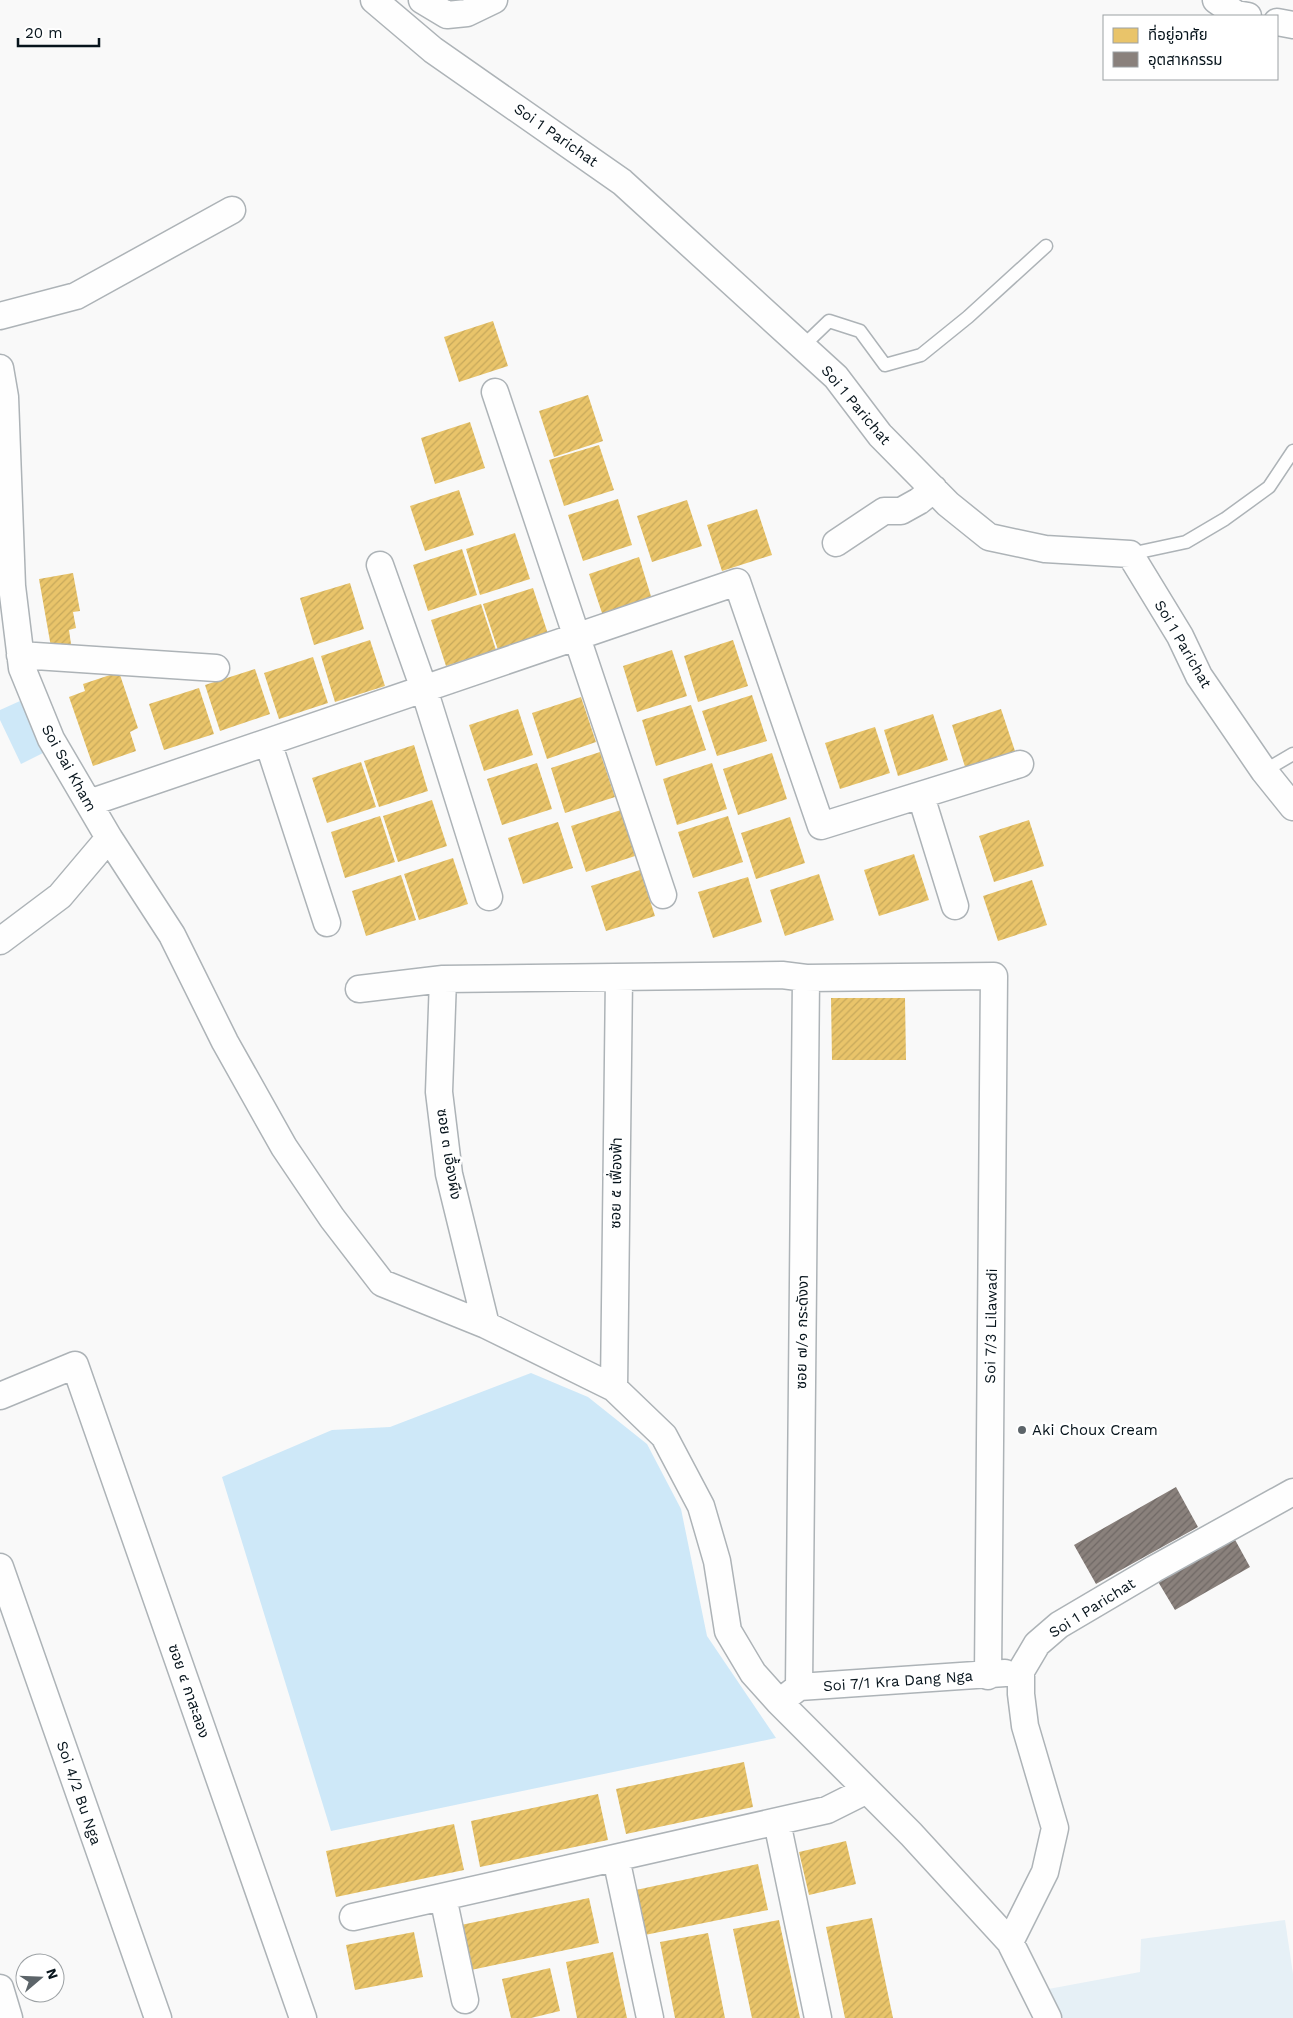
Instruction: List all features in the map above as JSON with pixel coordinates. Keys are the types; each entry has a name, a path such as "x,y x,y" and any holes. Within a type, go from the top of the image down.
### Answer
{"street":[{"name":"Soi 1 Parichat","path":"374,0 433,50 622,182 836,377 880,435 934,489 988,537 1045,549 1130,554 1180,636 1199,676 1264,771 1293,807"},
{"path":"422,0 448,14 467,13 494,0"},
{"path":"1216,0 1236,14 1242,15"},
{"path":"1278,22 1293,25"},
{"path":"0,316 76,296 232,210"},
{"name":"Soi Sai Kham","path":"0,368 5,397 12,586 22,668 51,739 109,838 172,935 225,1042 284,1147 382,1283 486,1325 614,1388 664,1436 702,1506 717,1561 728,1631 753,1673 789,1695 867,1790 911,1834 1010,1942 1048,2018"},
{"path":"495,392 663,895"},
{"path":"836,543 879,514 887,510 901,511 919,501 934,489"},
{"path":"380,565 424,689 489,896"},
{"path":"89,804 737,582 821,826 1020,764"},
{"path":"20,655 216,668"},
{"path":"268,742 326,923"},
{"path":"921,796 956,906"},
{"path":"0,941 60,896 109,838"},
{"path":"359,989 443,979 782,975 806,978"},
{"name":"Soi 7/3 Lilawadi","path":"806,978 994,976 988,1676"},
{"name":"ซอย ๕ เฟื่องฟ้า","path":"614,1388 619,977"},
{"name":"ซอย ๗/๑ กระดังงา","path":"789,1695 806,978"},
{"name":"ซอย ๓ เอื้องผึง","path":"443,979 439,1092 449,1174 486,1325"},
{"name":"ซอย ๔ กาสะลอง","path":"0,1396 75,1365 303,2018"},
{"name":"Soi 1 Parichat","path":"1010,1942 1045,1872 1055,1828 1025,1726 1020,1694 1021,1671 1037,1644 1059,1625 1154,1569 1293,1492"},
{"name":"Soi 4/2 Bu Nga","path":"0,1567 158,2018"},
{"name":"Soi 7/1 Kra Dang Nga","path":"789,1695 988,1676 1021,1671"},
{"path":"353,1918 827,1810 867,1790"},
{"path":"777,1822 818,2018"},
{"path":"616,1858 650,2018"},
{"path":"443,1897 464,2000"},
{"path":"0,1988 10,2018"}],"lane":[{"path":"803,346 829,321 860,331 885,365 921,355 968,317 1046,246"},
{"path":"1130,554 1186,542 1225,519 1269,487 1293,451"},
{"path":"1264,771 1293,754"}],"shaded area":[{"path":"20,701 45,752 21,764 0,720 0,710"},
{"path":"531,1373 588,1397 647,1444 681,1509 707,1636 776,1738 331,1831 222,1477 332,1430 390,1427"},
{"path":"1285,1920 1293,1974 1293,2018 1059,2018 1043,1990 1140,1972 1141,1939"}],"building: ที่อยู่อาศัย":[{"path":"493,321 508,366 459,382 444,337"},
{"path":"588,395 603,441 554,457 539,411"},
{"path":"470,422 485,468 435,484 421,438"},
{"path":"599,445 614,490 564,506 549,460"},
{"path":"459,490 474,535 425,551 410,506"},
{"path":"618,499 632,545 583,561 568,515"},
{"path":"687,500 702,546 652,562 637,516"},
{"path":"757,509 772,555 722,571 707,525"},
{"path":"515,533 530,579 480,595 466,549"},
{"path":"462,549 477,595 428,611 413,565"},
{"path":"639,557 653,603 604,619 589,574"},
{"path":"73,573 80,611 73,612 76,628 69,630 71,644 51,647 39,579"},
{"path":"350,583 364,629 314,645 300,598"},
{"path":"533,588 548,634 498,650 483,604"},
{"path":"481,604 496,650 446,666 431,620"},
{"path":"370,640 385,686 335,702 321,656"},
{"path":"733,640 748,686 698,702 684,656"},
{"path":"672,650 687,696 637,712 623,666"},
{"path":"313,657 328,703 279,719 264,673"},
{"path":"255,669 270,714 220,731 205,685"},
{"path":"119,672 138,728 130,732 136,751 93,766 69,697 85,691 83,684"},
{"path":"199,688 214,734 164,750 149,704"},
{"path":"752,695 767,741 717,756 702,711"},
{"path":"581,697 596,742 547,759 532,713"},
{"path":"691,705 706,750 656,766 642,720"},
{"path":"518,709 533,755 484,771 469,725"},
{"path":"1001,709 1016,754 966,770 952,725"},
{"path":"933,714 948,760 898,776 884,730"},
{"path":"875,727 890,773 840,789 825,743"},
{"path":"414,745 428,791 379,807 364,761"},
{"path":"600,752 615,797 565,813 551,768"},
{"path":"772,753 787,799 738,815 723,769"},
{"path":"361,762 376,807 327,823 312,778"},
{"path":"537,763 552,809 502,825 487,779"},
{"path":"712,763 727,809 677,825 663,779"},
{"path":"432,800 447,846 398,862 383,816"},
{"path":"621,810 635,856 586,872 571,826"},
{"path":"380,816 395,862 345,878 331,832"},
{"path":"728,816 743,862 693,878 678,832"},
{"path":"790,817 805,863 756,879 741,833"},
{"path":"1029,820 1044,866 994,882 979,836"},
{"path":"558,822 573,868 523,884 508,838"},
{"path":"914,854 929,900 879,916 864,870"},
{"path":"453,858 468,904 419,920 404,874"},
{"path":"640,870 655,916 606,931 591,886"},
{"path":"819,874 834,920 785,936 770,890"},
{"path":"401,875 416,920 366,936 352,891"},
{"path":"748,877 762,922 713,938 698,892"},
{"path":"1032,880 1047,925 998,941 983,896"},
{"path":"831,998 905,998 906,1060 832,1060"},
{"path":"744,1762 753,1807 626,1834 616,1789"},
{"path":"598,1794 608,1840 480,1867 471,1821"},
{"path":"454,1824 464,1870 336,1897 326,1851"},
{"path":"846,1841 856,1884 809,1895 799,1852"},
{"path":"758,1864 768,1910 640,1936 631,1891"},
{"path":"589,1898 599,1943 471,1970 461,1925"},
{"path":"872,1918 893,2018 845,2018 826,1927"},
{"path":"779,1920 800,2018 752,2018 733,1929"},
{"path":"414,1932 423,1977 355,1990 346,1945"},
{"path":"708,1933 725,2018 675,2018 660,1942"},
{"path":"613,1952 627,2018 577,2018 566,1962"},
{"path":"550,1968 560,2011 531,2018 511,2018 502,1979"}],"building: อุตสาหกรรม":[{"path":"1176,1487 1198,1527 1096,1584 1074,1545"},
{"path":"1233,1536 1250,1567 1175,1610 1157,1580"}],"place":[{"name":"Aki Choux Cream","path":"1022,1430"}]}
